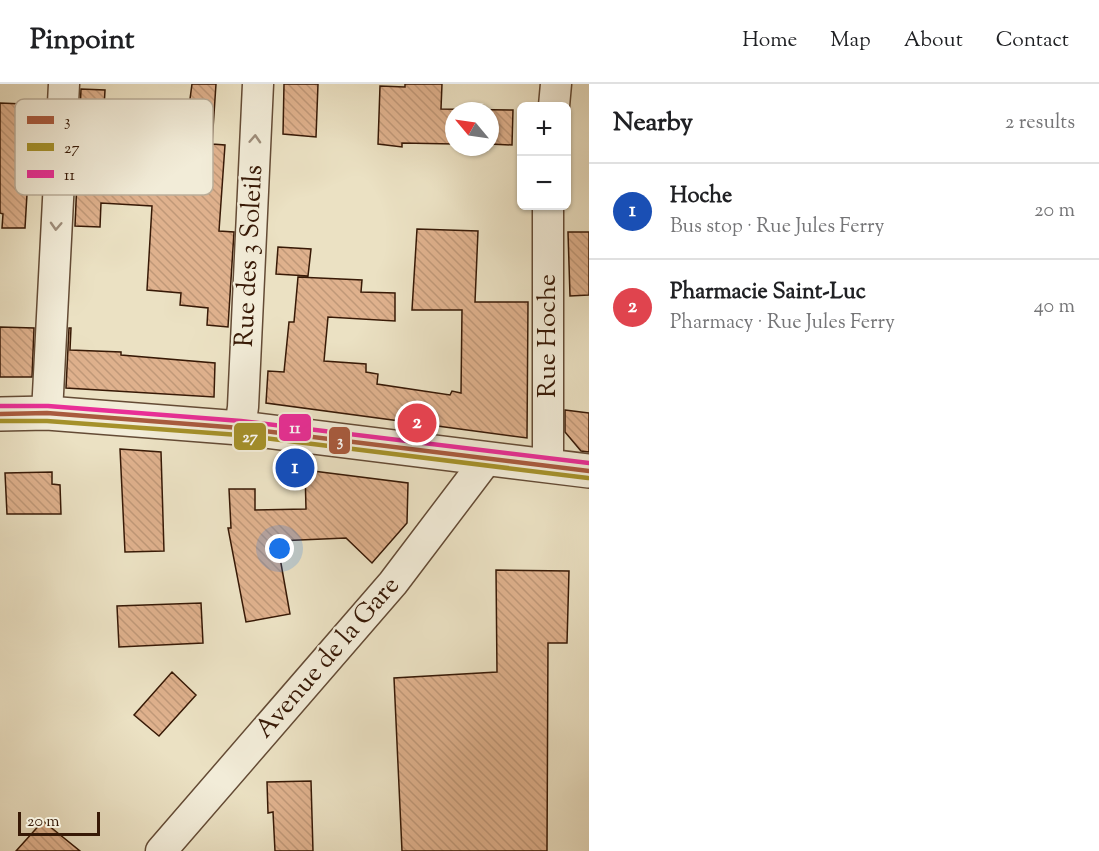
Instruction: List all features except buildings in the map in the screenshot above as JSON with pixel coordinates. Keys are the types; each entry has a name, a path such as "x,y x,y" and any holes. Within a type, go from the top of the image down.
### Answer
{"street":[{"path":"63,99 64,84"},
{"name":"Rue des 3 Soleils","path":"240,428 243,407 258,84"},
{"path":"554,102 556,84"},
{"path":"47,413 58,195"},
{"name":"Rue Hoche","path":"548,210 548,466"},
{"path":"0,414 47,413 240,428 589,471"},
{"name":"Avenue de la Gare","path":"161,851 393,583 487,459"}],"transit line":[{"name":"11","path":"0,406 48,406 241,421 589,463"},
{"name":"3","path":"0,414 47,413 240,428 589,471"},
{"name":"27","path":"0,421 47,421 239,435 588,478"}],"place":[{"name":"Pharmacie Saint-Luc","path":"417,423"},
{"name":"Hoche","path":"295,468"}]}
